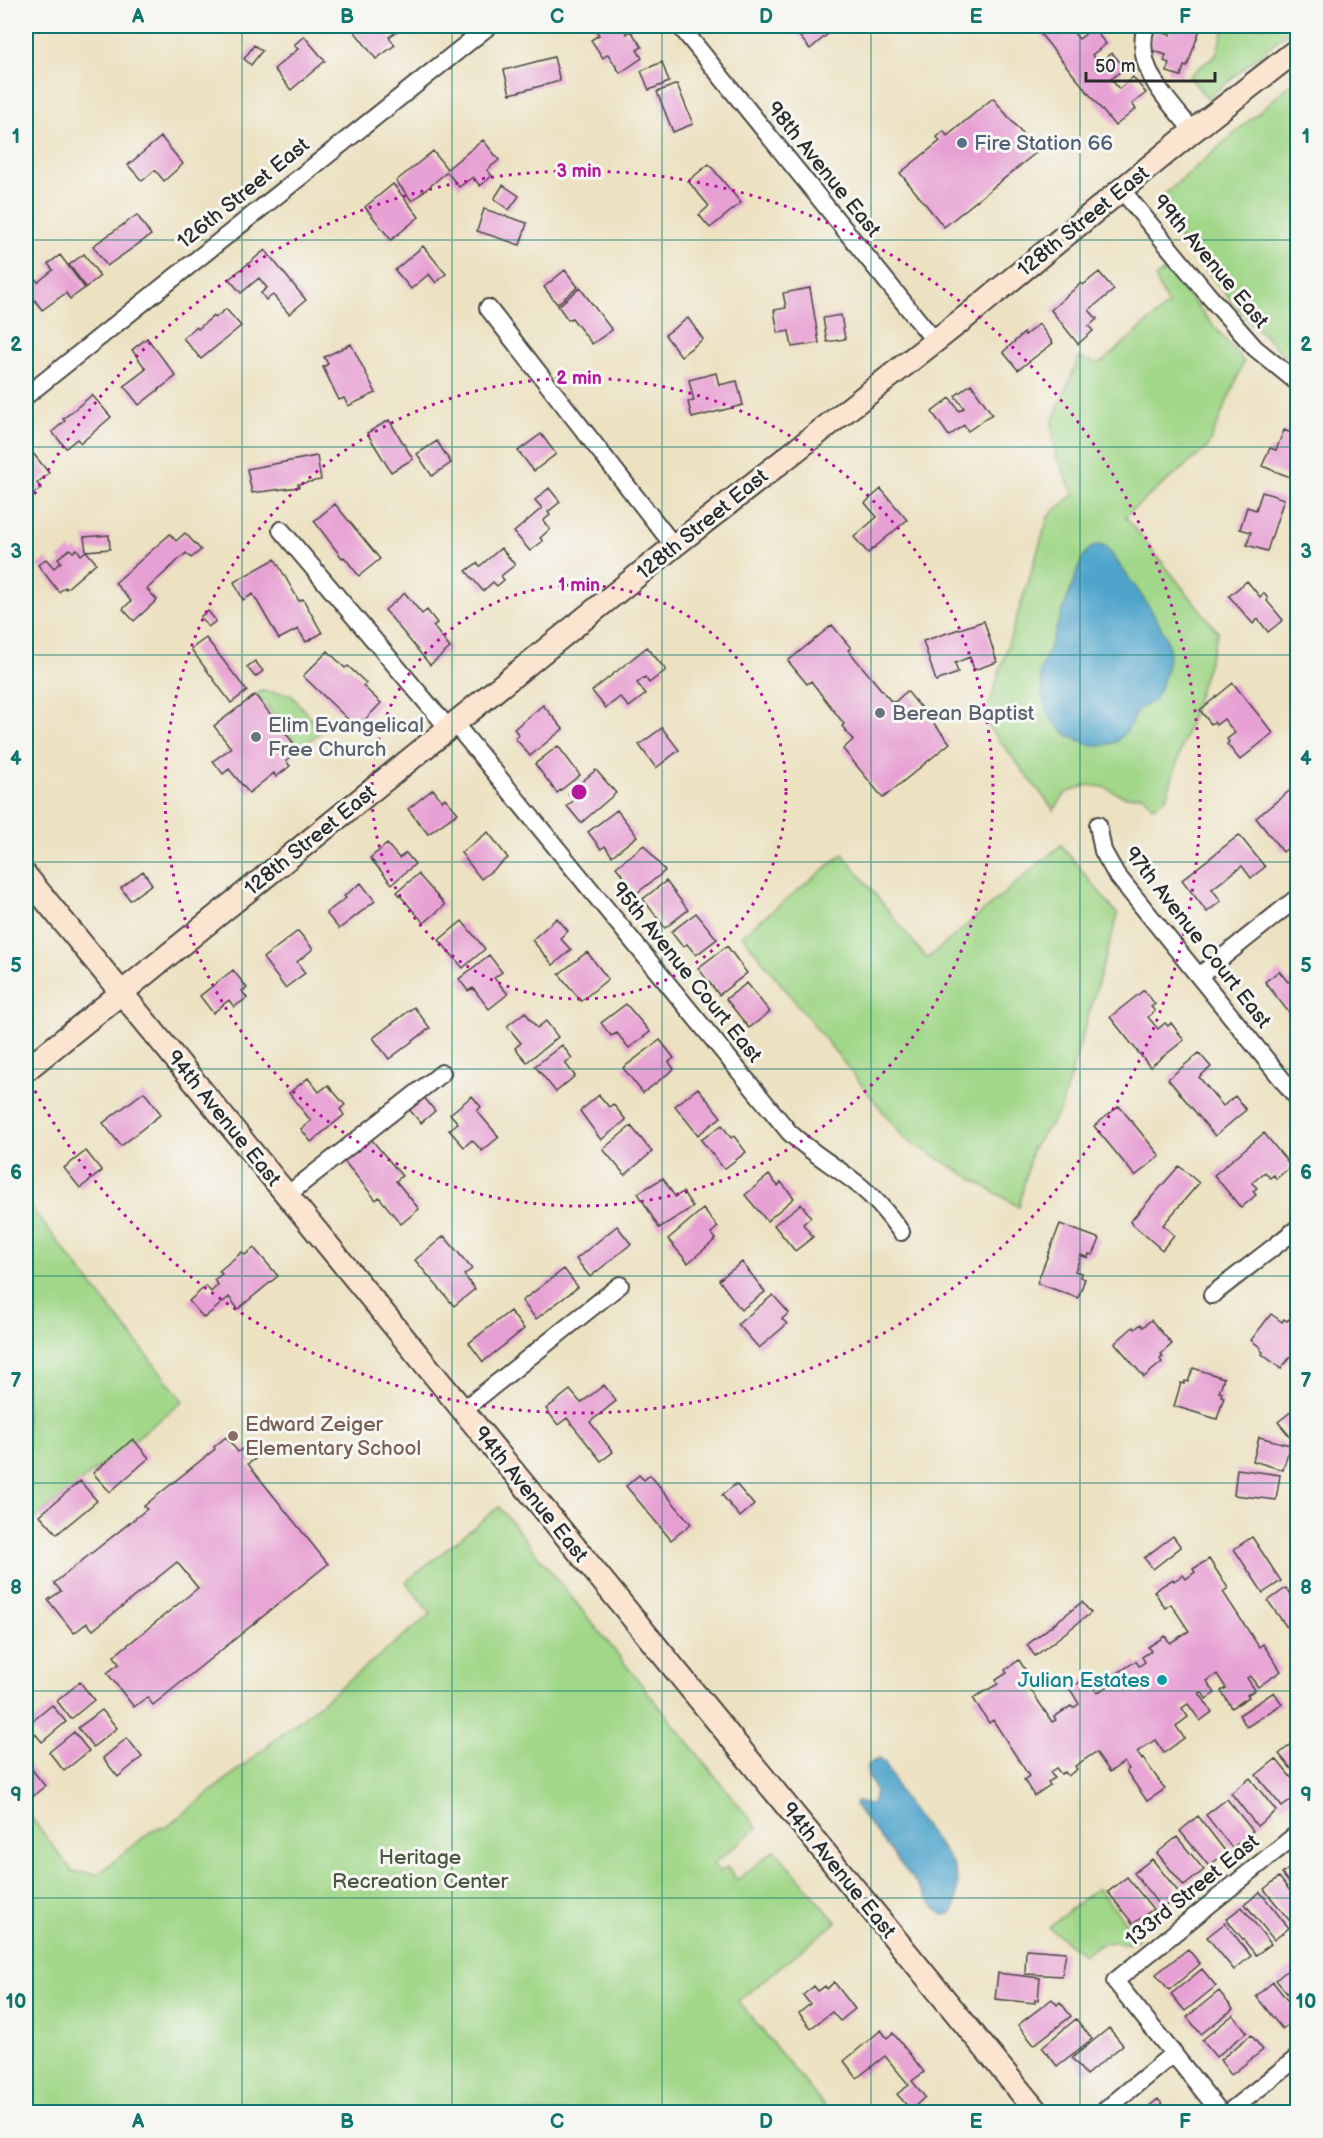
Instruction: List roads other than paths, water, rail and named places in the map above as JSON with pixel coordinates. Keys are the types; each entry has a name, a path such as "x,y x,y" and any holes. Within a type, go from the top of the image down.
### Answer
{"street":[{"name":"126th Street East","path":"26,396 489,26"},
{"name":"98th Avenue East","path":"680,26 934,340"},
{"path":"1146,26 1143,46 1146,68 1159,89 1193,131"},
{"name":"128th Street East","path":"26,1070 674,546 967,316 1121,189 1298,49"},
{"name":"99th Avenue East","path":"1121,189 1247,339 1298,383"},
{"path":"488,308 674,546"},
{"name":"95th Avenue Court East","path":"281,530 452,727 789,1132 810,1151 859,1185 877,1202 901,1232"},
{"name":"97th Avenue Court East","path":"1098,825 1103,851 1116,874 1298,1100"},
{"name":"94th Avenue East","path":"26,876 1037,2112"},
{"path":"1199,976 1298,897"},
{"path":"287,1195 442,1073"},
{"path":"1212,1295 1298,1228"},
{"path":"463,1410 621,1285"},
{"name":"133rd Street East","path":"1174,2053 1115,1981 1298,1833"},
{"path":"1103,2112 1174,2053 1220,2112"},
{"path":"1229,2112 1298,2057"}],"water":[{"path":"1095,545 1105,546 1137,589 1163,631 1169,652 1166,671 1154,701 1138,709 1128,729 1116,742 1101,746 1089,745 1068,735 1053,722 1043,699 1040,672 1082,559"},
{"path":"879,1759 884,1761 903,1798 950,1860 955,1870 958,1883 955,1910 951,1914 943,1915 934,1906 855,1806 856,1802 869,1805 874,1799 875,1793 867,1768"}],"place":[{"name":"Fire Station 66","path":"962,143"},
{"name":"Berean Baptist","path":"880,713"},
{"name":"Elim Evangelical Free Church","path":"256,737"},
{"name":"Edward Zeiger Elementary School","path":"233,1436"},
{"name":"Julian Estates","path":"1162,1680"}],"park label":[{"name":"Heritage Recreation Center","path":"420,1869"}]}
